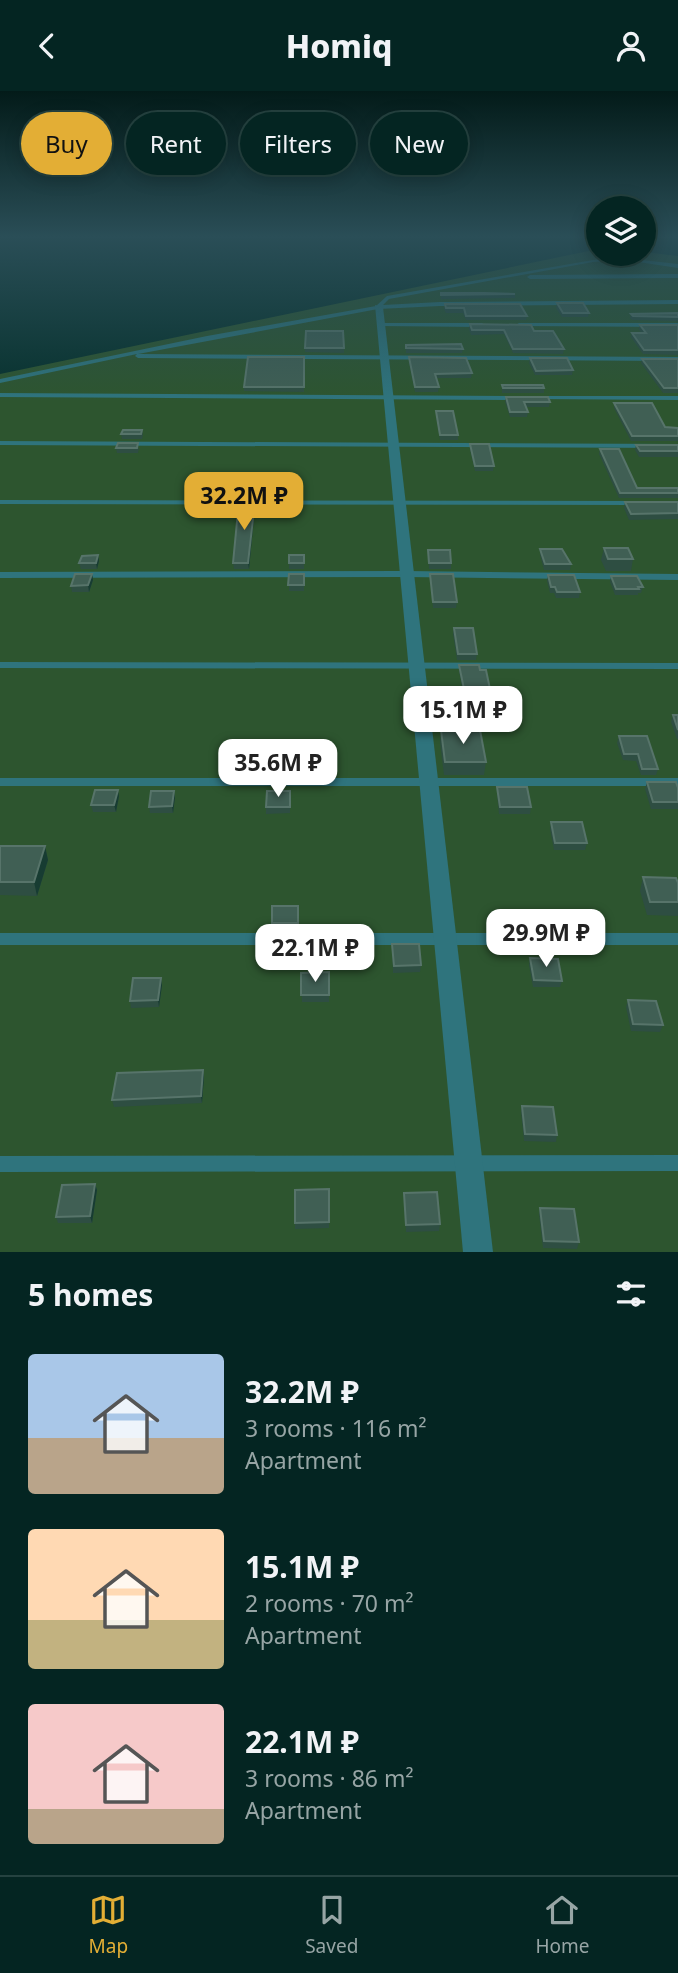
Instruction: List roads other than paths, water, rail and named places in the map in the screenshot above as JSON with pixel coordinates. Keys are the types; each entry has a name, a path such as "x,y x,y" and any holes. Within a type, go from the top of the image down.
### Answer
{"street":[{"path":"379,316 478,1252"}],"lane":[{"path":"379,316 387,298 419,292"},
{"path":"0,381 127,355 379,316 427,304 678,302"},
{"path":"379,316 490,325"},
{"path":"517,325 678,325"},
{"path":"127,355 678,359"},
{"path":"0,395 678,398"},
{"path":"0,443 678,446"},
{"path":"0,502 650,503"},
{"path":"0,575 406,574 678,577"},
{"path":"0,665 678,666"},
{"path":"0,782 678,782"},
{"path":"0,939 678,939"},
{"path":"0,1164 678,1163"}]}
